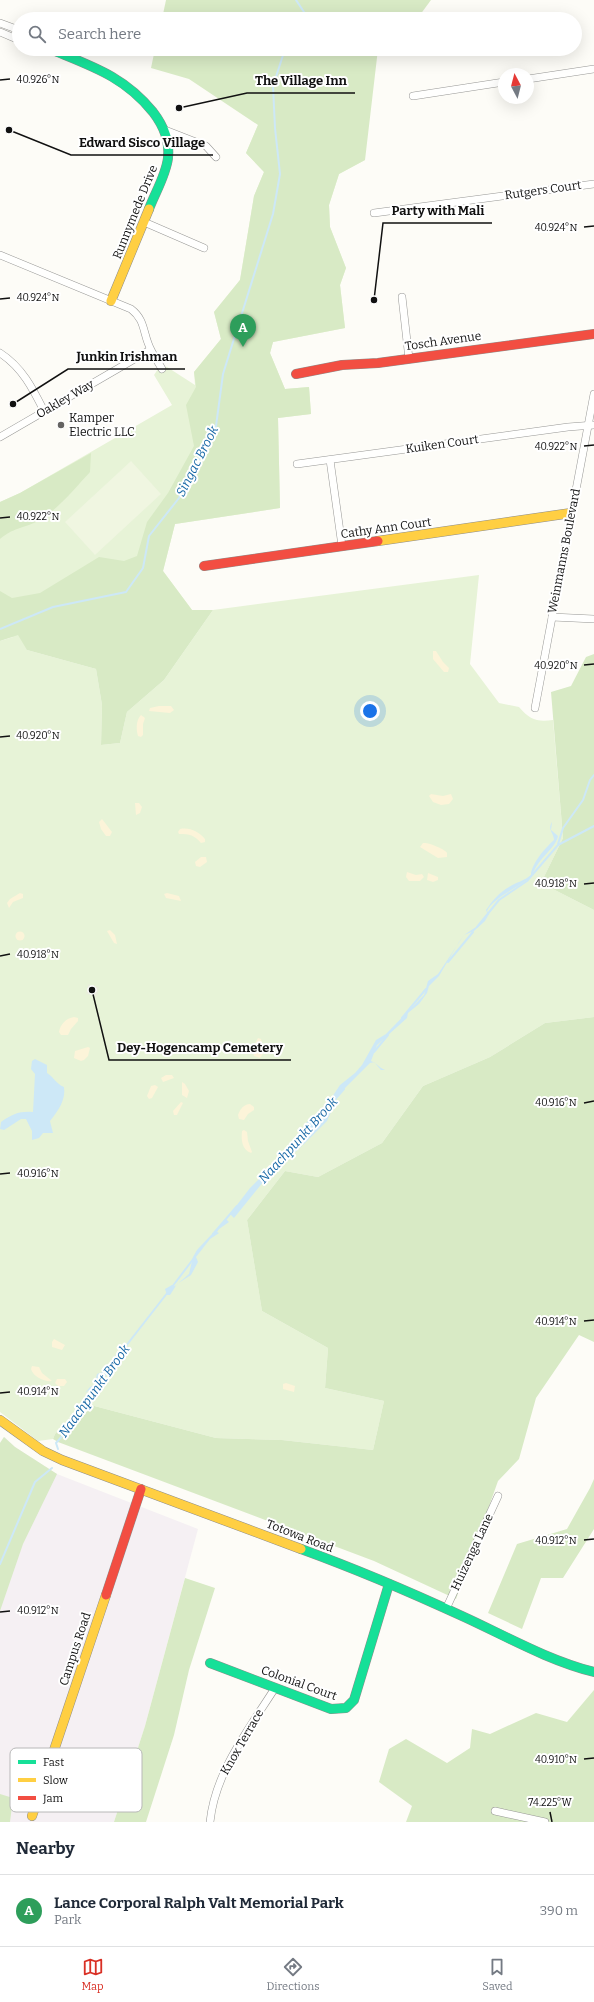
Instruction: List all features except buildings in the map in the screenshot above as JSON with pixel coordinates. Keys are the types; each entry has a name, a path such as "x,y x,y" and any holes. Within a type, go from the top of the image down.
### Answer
{"street":[{"path":"0,23 12,27"},
{"path":"0,32 12,37"},
{"name":"Runnymede Drive","path":"68,56 104,70 127,83 146,102 165,130 169,148 168,161 111,301"},
{"path":"534,78 594,69"},
{"path":"413,96 498,83"},
{"path":"165,130 206,146 216,157"},
{"name":"Rutgers Court","path":"374,213 594,184"},
{"path":"144,222 204,248"},
{"path":"0,255 111,301 136,313 143,324 150,350 162,368"},
{"path":"402,297 409,359"},
{"name":"Tosch Avenue","path":"296,374 342,365 409,359 594,334"},
{"name":"Oakley Way","path":"0,437 150,350"},
{"path":"0,353 11,362 27,380 44,411"},
{"name":"Weinmanns Boulevard","path":"535,708 571,514 591,425 594,394"},
{"name":"Kuiken Court","path":"297,464 591,425"},
{"path":"330,460 342,546"},
{"name":"Cathy Ann Court","path":"204,566 571,514"},
{"path":"552,617 594,619"},
{"name":"Totowa Road","path":"0,1420 28,1441 52,1456 323,1557 446,1609 535,1652 571,1666 594,1672"},
{"name":"Campus Road","path":"55,1748 141,1489"},
{"name":"Huizenga Lane","path":"446,1609 498,1496"},
{"name":"Colonial Court","path":"210,1663 331,1709 341,1710 350,1705 354,1700 389,1584"},
{"name":"Knox Terrace","path":"210,1822 211,1812 225,1770 275,1688"},
{"path":"495,1811 540,1821"},
{"name":"Campus Road","path":"32,1816 33,1812"}],"shaded area":[{"path":"4,1437 15,1447 57,1474 198,1529 138,1748 10,1748 10,1812 117,1812 114,1822 0,1822 0,1443"}],"green space":[{"path":"166,0 431,0 422,12 163,12"},
{"path":"154,56 377,56 365,160 339,174 329,205 330,227 346,268 340,285 345,328 273,342 270,353 285,389 309,387 311,414 278,418 280,508 175,524 163,571 192,610 213,610 164,680 127,712 120,743 101,745 102,705 96,669 27,650 18,635 0,641 0,591 12,598 40,593 99,557 124,561 137,556 147,522 168,493 194,446 186,405 196,387 194,372 221,339 214,312 240,280 254,196 264,172 246,153 258,125 189,79 151,68"},
{"path":"258,125 365,160 339,174 329,205 330,227 346,268 340,285 345,328 273,342 270,353 285,389 309,387 311,414 278,418 280,508 175,524 163,571 192,610 27,650 96,669 102,705 101,745 120,743 127,712 164,680 213,610 479,575 470,664 499,703 519,707 527,715 534,719 542,721 553,720 563,838 541,883 594,910 594,1017 545,1023 490,1057 423,1086 382,1143 318,1177 285,1171 247,1220 262,1311 328,1348 325,1388 384,1401 373,1450 282,1440 216,1438 83,1403 55,1434 53,1439 38,1441 0,1412 0,641 13,637 0,640 0,502 20,493 172,405 154,375 160,366 167,367 195,385 194,372 221,339 214,312 240,280 254,196 264,172 246,153"},
{"path":"91,453 90,472 58,506 36,522 13,531 0,539 0,502 20,493"},
{"path":"131,461 161,494 95,555 65,522"},
{"path":"594,654 594,910 541,883 563,838 551,692 571,686 586,657"},
{"path":"88,984 99,987 97,997 86,994"},
{"path":"594,1017 594,1342 579,1335 536,1398 519,1459 498,1481 456,1599 374,1561 53,1439 55,1434 83,1403 216,1438 282,1440 373,1450 384,1401 325,1388 328,1348 262,1311 247,1220 285,1171 318,1177 382,1143 423,1086 490,1057 545,1023"},
{"path":"4,1437 15,1447 57,1474 23,1544 0,1611 0,1443"},
{"path":"594,1479 594,1529 563,1578 541,1578 522,1629 488,1613 517,1544 567,1529"},
{"path":"185,1578 215,1588 189,1670 174,1735 146,1822 114,1822 117,1812 142,1812 142,1748 138,1748"},
{"path":"594,1690 594,1822 406,1822 412,1806 379,1782 389,1749 406,1739 447,1763 470,1748 472,1729 490,1734 536,1713 567,1722"},
{"path":"0,1794 10,1797 10,1812 11,1812 10,1822 0,1822"}],"sand":[{"path":"433,651 436,651 449,668 448,672 444,672 433,659"},
{"path":"171,706 174,710 170,713 149,711 150,708"},
{"path":"141,715 145,718 143,724 143,735 141,737 138,736 137,722"},
{"path":"431,794 443,796 451,794 453,799 449,804 441,805 433,802 429,796"},
{"path":"135,803 139,803 142,807 140,813 136,815"},
{"path":"102,819 112,832 110,836 106,836 101,829 99,822"},
{"path":"180,829 187,829 197,832 203,836 205,842 201,843 192,836 179,834 178,832"},
{"path":"423,843 446,851 447,857 438,858 420,847"},
{"path":"201,857 206,857 207,862 200,867 196,866 195,862"},
{"path":"407,872 416,875 422,874 424,877 420,881 409,881 406,877"},
{"path":"428,873 438,877 438,880 433,882 427,880"},
{"path":"20,893 23,894 23,898 13,902 9,908 7,903 10,899"},
{"path":"167,893 179,896 181,901 166,898 164,894"},
{"path":"110,930 115,935 117,944 114,943 107,931"},
{"path":"20,931 25,936 20,941 15,936"},
{"path":"74,1017 78,1018 78,1021 68,1035 61,1035 59,1032 62,1024 66,1020"},
{"path":"258,1038 261,1039 262,1043 258,1048 263,1048 265,1051 260,1058 254,1056 252,1049"},
{"path":"88,1047 90,1048 88,1056 84,1060 81,1061 74,1058 75,1051"},
{"path":"166,1075 172,1075 174,1078 163,1082 161,1078"},
{"path":"182,1082 189,1091 187,1098 182,1095"},
{"path":"155,1085 158,1087 152,1098 149,1099 147,1096 151,1086"},
{"path":"181,1102 183,1103 177,1115 174,1115 173,1111"},
{"path":"250,1104 254,1107 254,1110 248,1114 244,1120 239,1119 238,1115 241,1109"},
{"path":"244,1130 247,1132 251,1153 246,1150 243,1144 242,1131"},
{"path":"54,1339 65,1345 62,1350 52,1347 52,1342"},
{"path":"32,1366 39,1367 42,1373 52,1381 43,1380 37,1377 32,1372"},
{"path":"57,1379 65,1379 67,1382 64,1386 58,1386 55,1383"},
{"path":"286,1383 295,1386 294,1392 283,1389 283,1384"}],"water":[{"path":"552,822 551,830 558,836 557,840 538,864 532,876 495,901 487,911 489,914 485,921 474,931 464,935 479,925 488,915 486,910 499,894 531,875 536,861 554,840 550,829"},
{"path":"456,946 439,976 429,986 427,993 419,1004 408,1013 407,1018 377,1045 371,1061 373,1062 370,1063 339,1094 327,1121 303,1145 297,1139 307,1122 324,1109 340,1085 355,1073 362,1065 376,1040 386,1034 424,995 428,981 438,974"},
{"path":"35,1059 47,1065 47,1073 64,1087 64,1096 61,1105 50,1121 53,1133 43,1133 39,1138 32,1140 32,1131 26,1119 21,1119 4,1130 0,1129 1,1122 9,1117 24,1112 33,1112 35,1074 31,1069 32,1061"},
{"path":"297,1141 302,1146 268,1176 234,1218 230,1214 250,1188"},
{"path":"226,1219 229,1222 219,1229 217,1232 219,1233 210,1239 196,1257 198,1262 191,1275 178,1283 189,1274 193,1257 197,1250"},
{"path":"172,1285 177,1285 170,1295 167,1295 165,1289"},
{"path":"118,1351 106,1372 98,1376 97,1385 85,1393 94,1385 97,1374 105,1371"}],"waterway":[{"name":"Singac Brook","path":"296,0 304,12"},
{"name":"Singac Brook","path":"0,629 53,607 126,592 143,568 149,536 179,498 216,426 223,374 273,214 280,174 275,128 273,86 283,56"},
{"name":"Naachpunkt Brook","path":"558,844 563,828 583,800 590,780 594,775"},
{"name":"Naachpunkt Brook","path":"477,927 499,900 527,881 558,845 594,826"},
{"name":"Naachpunkt Brook","path":"448,962 473,932"},
{"name":"Naachpunkt Brook","path":"402,1018 426,989"},
{"name":"Naachpunkt Brook","path":"374,1052 388,1035"},
{"name":"Naachpunkt Brook","path":"337,1097 344,1089"},
{"name":"Naachpunkt Brook","path":"213,1234 237,1206"},
{"name":"Naachpunkt Brook","path":"172,1287 194,1258"},
{"name":"Naachpunkt Brook","path":"58,1449 56,1443 72,1425 115,1360 168,1292"},
{"name":"Naachpunkt Brook","path":"0,1564 35,1482 52,1468"}],"traffic: fast":[{"path":"67,56 106,73 130,89 153,112 160,122 167,139 168,158 163,177 149,209"},
{"path":"301,1549 403,1590 543,1654 594,1672"},
{"path":"210,1663 331,1709 346,1708 354,1700 389,1584"}],"traffic: slow":[{"path":"111,301 149,209"},
{"path":"378,541 571,513"},
{"path":"0,1420 43,1451 62,1460 301,1549"},
{"path":"55,1748 106,1595"},
{"path":"32,1816 33,1812"}],"traffic: jam":[{"path":"296,374 342,365 378,363 594,334"},
{"path":"204,566 378,541"},
{"path":"106,1595 141,1489"}],"place":[{"name":"The Village Inn","path":"179,108"},
{"name":"Edward Sisco Village","path":"9,130"},
{"name":"Party with Mali","path":"374,300"},
{"name":"Lance Corporal Ralph Valt Memorial Park","path":"243,347"},
{"name":"Junkin Irishman","path":"13,404"},
{"name":"Kamper Electric LLC","path":"61,425"},
{"name":"Dey-Hogencamp Cemetery","path":"92,990"}]}
